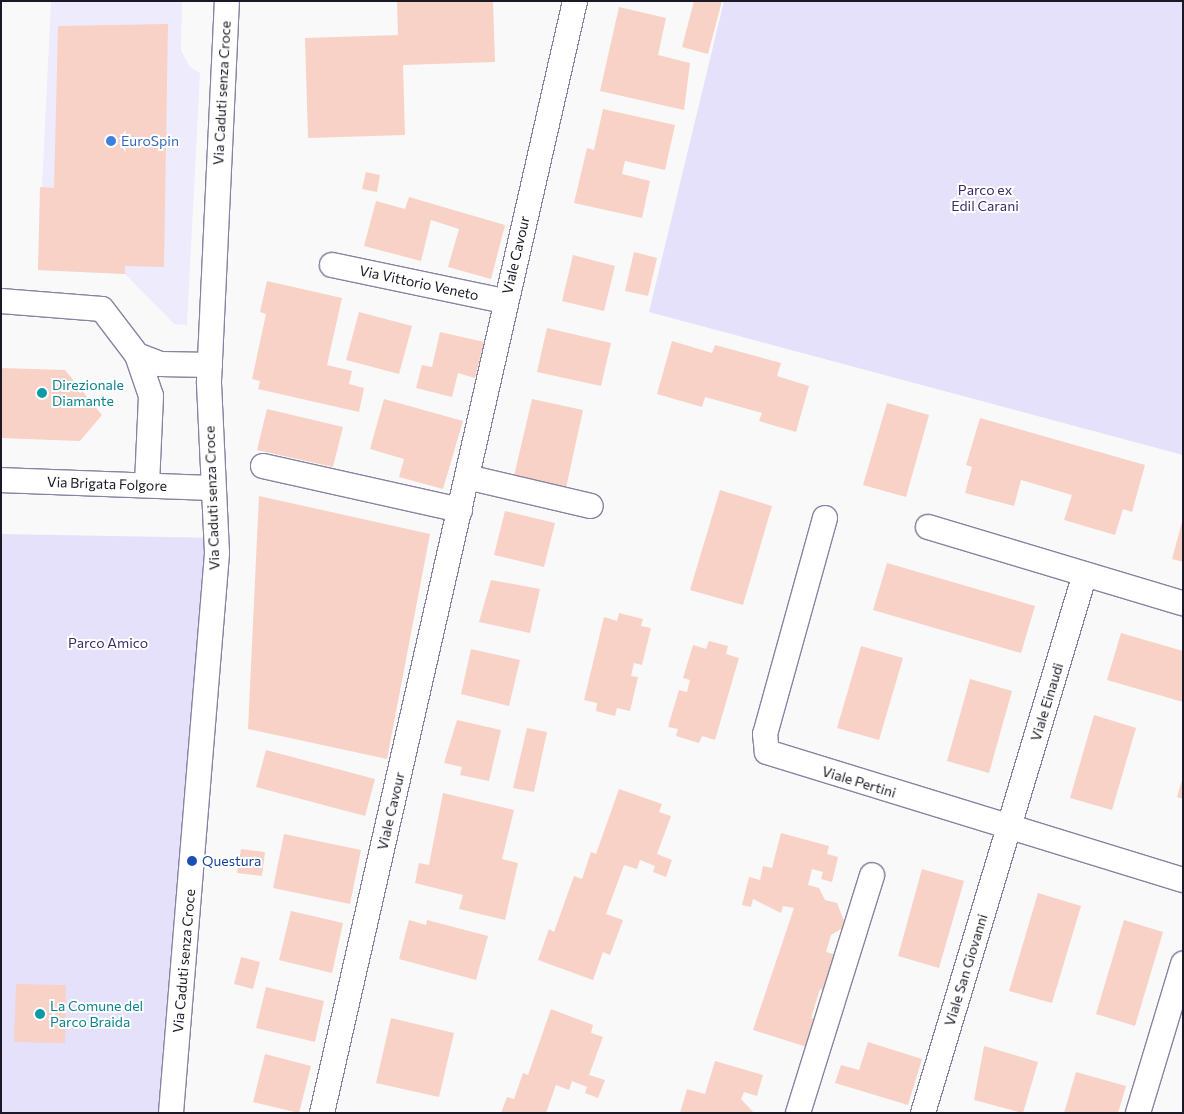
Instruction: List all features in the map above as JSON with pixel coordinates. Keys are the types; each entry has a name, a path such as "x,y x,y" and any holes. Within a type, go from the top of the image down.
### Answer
{"street":[{"name":"Via Caduti senza Croce","path":"171,1113 216,553 212,488 210,365 227,1"},
{"name":"Viale Cavour","path":"322,1113 460,510 505,301 575,1"},
{"name":"Via Vittorio Veneto","path":"332,265 505,301"},
{"path":"1,302 102,309 137,355 151,396 147,485"},
{"path":"137,355 160,364 210,365"},
{"path":"263,466 460,510"},
{"path":"467,477 591,506"},
{"name":"Via Brigata Folgore","path":"1,480 212,488"},
{"name":"Viale Pertini","path":"825,518 765,734 768,752 1183,880"},
{"path":"928,527 1084,577 1182,604"},
{"name":"Viale Einaudi","path":"1009,827 1084,577"},
{"name":"Viale San Giovanni","path":"924,1113 1009,827"},
{"path":"798,1113 872,875"},
{"path":"1138,1113 1183,964"}],"shaded area":[{"name":"EuroSpin","path":"51,1 182,1 181,50 190,67 200,73 187,325 174,324 125,274 38,270"}],"green space":[{"name":"Parco ex Edil Carani","path":"724,1 1183,1 1183,455 649,312"},
{"name":"Parco Amico","path":"1,534 223,538 180,1113 1,1113"}],"building":[{"path":"397,1 493,1 495,62 403,65 405,135 308,138 305,38 398,35"},
{"path":"694,1 722,1 708,54 682,47"},
{"path":"619,7 666,18 658,55 690,63 684,110 600,91"},
{"name":"EuroSpin","path":"168,24 164,267 125,266 125,274 38,270 40,187 54,188 58,26"},
{"path":"603,109 675,125 665,170 625,161 622,174 650,181 642,218 574,203 587,148 594,150"},
{"path":"366,172 380,175 377,192 362,189"},
{"path":"409,197 505,225 491,279 448,267 459,229 431,220 421,261 364,246 376,201 405,209"},
{"path":"634,252 657,258 648,296 625,291"},
{"path":"573,255 615,266 604,311 562,301"},
{"path":"267,281 342,298 327,365 352,371 349,384 364,388 359,412 258,389 260,381 252,379 266,314 260,312"},
{"path":"359,312 412,326 399,374 346,360"},
{"path":"547,328 611,343 601,386 537,372"},
{"path":"440,332 484,342 475,378 458,373 452,397 416,388 422,365 432,367"},
{"path":"672,341 712,353 715,345 781,363 777,376 809,386 796,432 759,421 762,413 705,397 702,407 657,394"},
{"name":"Direzionale Diamante","path":"1,368 65,370 102,415 80,441 1,438"},
{"path":"384,399 463,421 443,489 399,477 404,459 370,449"},
{"path":"532,399 583,410 566,488 514,476"},
{"path":"887,403 929,415 906,497 863,485"},
{"path":"267,409 343,427 333,467 257,450"},
{"path":"980,418 1145,465 1132,512 1123,509 1115,535 1064,520 1072,495 1021,480 1014,506 965,493 972,467 966,465"},
{"path":"720,490 772,506 743,605 690,590"},
{"path":"259,496 430,534 387,759 248,729"},
{"path":"505,511 555,523 544,567 494,555"},
{"path":"1183,522 1183,562 1172,559"},
{"path":"887,563 1035,606 1021,653 873,610"},
{"path":"491,580 540,589 530,633 479,622"},
{"path":"619,613 643,619 641,626 651,628 642,665 634,663 631,676 638,677 630,711 617,708 615,716 596,711 597,703 584,700 604,617 617,621"},
{"path":"1121,633 1183,651 1183,702 1107,680"},
{"path":"709,641 728,646 726,654 739,658 715,740 702,736 699,743 676,736 678,729 668,727 679,690 687,692 690,680 683,678 693,645 706,649"},
{"path":"861,646 903,658 879,740 837,728"},
{"path":"471,649 520,660 509,706 461,694"},
{"path":"970,679 1012,691 989,773 947,761"},
{"path":"1094,715 1136,728 1112,810 1070,798"},
{"path":"457,720 501,730 489,781 460,775 462,767 444,763"},
{"path":"527,728 547,732 534,792 513,788"},
{"path":"266,750 375,779 365,816 256,787"},
{"path":"1183,780 1183,799 1177,797"},
{"path":"619,789 662,804 659,812 671,816 657,854 672,860 666,877 653,872 655,866 640,860 637,869 624,865 606,914 623,920 610,955 603,952 593,980 538,960 549,929 554,932 574,876 582,879 591,852 596,854"},
{"path":"443,793 514,810 502,859 518,863 505,920 459,909 463,895 415,883 419,863 429,865"},
{"path":"781,833 829,846 827,854 838,857 832,882 821,879 823,872 812,869 808,885 819,888 825,900 837,903 846,926 831,935 826,952 840,956 829,992 820,989 811,1018 818,1020 810,1048 753,1030 794,908 783,906 781,913 753,899 751,907 742,905 749,877 760,880 763,866 772,868"},
{"path":"284,834 361,850 350,904 273,888"},
{"path":"241,849 265,852 262,876 237,873"},
{"path":"922,869 964,881 939,968 898,956"},
{"path":"1038,893 1081,906 1052,1003 1009,991"},
{"path":"291,911 343,923 332,973 279,960"},
{"path":"409,920 426,925 427,920 488,936 476,980 399,959"},
{"path":"1124,920 1163,932 1135,1026 1096,1014"},
{"path":"241,957 260,962 253,989 234,984"},
{"name":"La Comune del Parco Braida","path":"16,984 66,985 65,1043 14,1042"},
{"path":"266,987 324,1001 315,1042 256,1028"},
{"path":"551,1009 593,1025 591,1033 603,1037 589,1075 605,1080 598,1098 585,1093 587,1087 572,1081 569,1090 556,1085 546,1113 501,1113 507,1097 514,1099 523,1073 528,1075"},
{"path":"391,1018 454,1033 439,1097 376,1083"},
{"path":"868,1042 922,1059 908,1105 835,1083 841,1065 859,1070"},
{"path":"984,1046 1038,1062 1023,1113 974,1100"},
{"path":"265,1054 311,1066 299,1113 253,1102"},
{"path":"715,1061 763,1075 757,1096 744,1092 741,1099 754,1113 680,1113 687,1089 705,1094"},
{"path":"1076,1072 1126,1086 1118,1113 1064,1113"}],"place":[{"name":"EuroSpin","path":"111,141"},
{"name":"Direzionale Diamante","path":"42,393"},
{"name":"Questura","path":"192,861"},
{"name":"La Comune del Parco Braida","path":"40,1014"}]}
